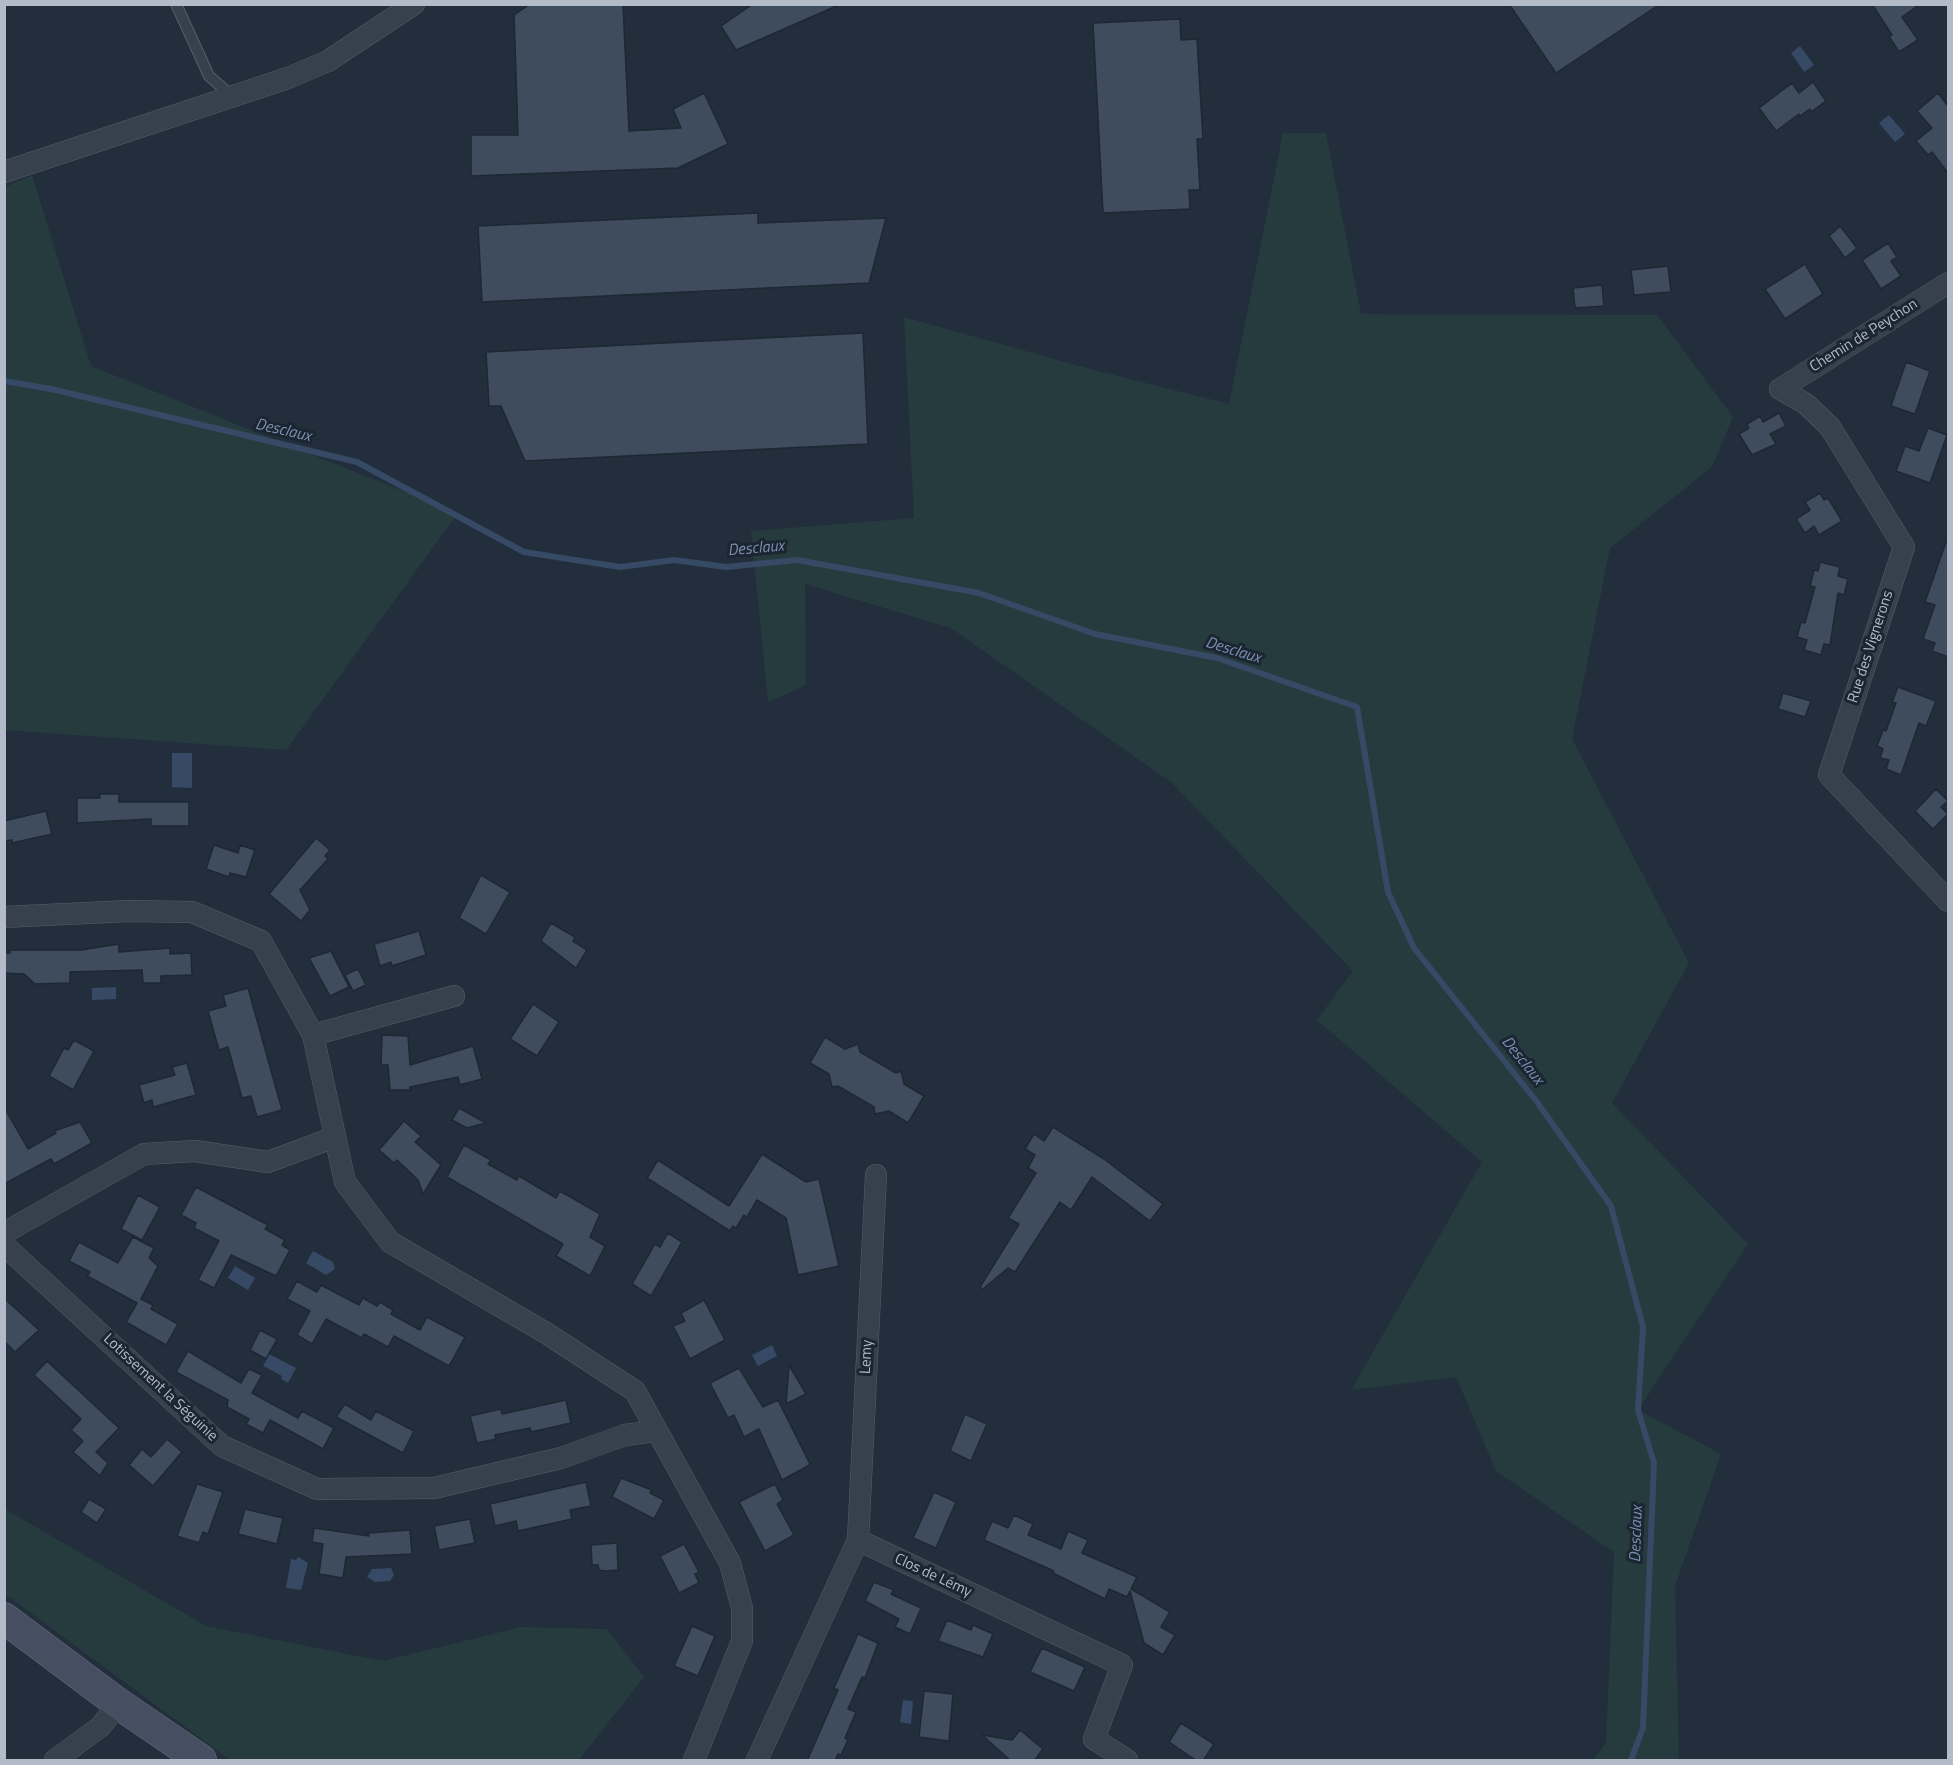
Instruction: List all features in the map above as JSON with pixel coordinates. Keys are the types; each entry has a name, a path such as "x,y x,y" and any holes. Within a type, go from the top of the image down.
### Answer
{"street":[{"path":"4,172 234,98 328,61 414,4"},
{"name":"Chemin de Peychon","path":"1780,389 1948,283"},
{"name":"Rue des Vignerons","path":"1780,389 1806,404 1830,427 1904,547 1829,775 1948,901"},
{"path":"4,917 128,911 192,912 261,941 313,1035 345,1182 390,1242 546,1333 635,1391 730,1563 742,1608 742,1641 694,1761"},
{"path":"313,1035 454,996"},
{"path":"4,1233 144,1154 195,1151 268,1162 335,1137"},
{"name":"Lemy","path":"858,1540 876,1175"},
{"name":"Lotissement la Séguinie","path":"4,1245 222,1446 317,1489 434,1488 561,1458 625,1435 656,1431"},
{"path":"757,1761 858,1540"},
{"name":"Clos de Lémy","path":"858,1540 1122,1665 1094,1739 1127,1761"},
{"path":"4,1618 119,1704 201,1761"},
{"path":"55,1761 100,1727 119,1704"}],"lane":[{"path":"176,4 209,76 234,98"}],"green space":[{"path":"1283,133 1326,133 1361,314 1657,315 1733,417 1712,467 1610,548 1572,739 1689,963 1612,1103 1748,1244 1638,1410 1721,1454 1675,1586 1679,1760 1593,1760 1606,1743 1614,1552 1496,1471 1456,1377 1351,1390 1482,1162 1317,1020 1353,971 1171,782 951,628 805,584 806,685 768,702 751,531 914,518 904,317 1090,369 1229,404"},
{"path":"32,175 91,366 458,513 286,750 5,730 5,187"},
{"path":"5,1509 206,1626 383,1661 521,1627 607,1629 644,1677 579,1760 230,1760 5,1594"}],"water":[{"path":"1800,46 1814,65 1804,72 1791,53"},
{"path":"1889,115 1905,134 1895,142 1879,123"},
{"path":"172,753 192,753 192,788 172,787"},
{"path":"116,987 116,999 92,1000 92,988"},
{"path":"313,1251 333,1262 335,1269 326,1275 306,1263"},
{"path":"235,1266 255,1278 248,1290 228,1278"},
{"path":"772,1345 777,1356 758,1366 752,1355"},
{"path":"269,1354 296,1368 288,1383 281,1379 282,1376 263,1366"},
{"path":"298,1557 308,1563 301,1590 286,1588 291,1559 296,1560"},
{"path":"391,1568 394,1575 390,1581 375,1582 367,1577 372,1569"},
{"path":"903,1700 913,1701 911,1724 900,1722"}],"building":[{"path":"530,4 623,4 629,131 681,128 673,109 704,93 728,144 678,168 471,176 471,135 518,135 514,15"},
{"path":"753,4 841,4 736,50 721,26"},
{"path":"1509,4 1660,4 1556,73"},
{"path":"1872,4 1920,4 1902,17 1918,40 1899,52 1889,36 1892,35"},
{"path":"1180,19 1181,40 1197,39 1203,139 1197,139 1200,190 1189,190 1190,209 1103,213 1093,23"},
{"path":"1813,82 1826,101 1811,112 1810,109 1800,116 1799,114 1776,131 1759,108 1792,83 1799,93"},
{"path":"1938,93 1948,106 1948,173 1932,152 1928,155 1916,141 1932,128 1917,111"},
{"path":"758,213 758,223 886,218 869,283 482,302 478,226"},
{"path":"1840,226 1857,248 1845,258 1829,236"},
{"path":"1888,243 1897,257 1891,261 1901,276 1881,289 1862,260"},
{"path":"1805,264 1823,294 1785,319 1765,289"},
{"path":"1668,266 1671,292 1634,295 1631,270"},
{"path":"1602,285 1604,306 1575,308 1573,288"},
{"path":"863,333 868,444 525,461 501,406 489,406 486,352"},
{"path":"1906,362 1930,371 1915,414 1891,406"},
{"path":"1779,413 1786,426 1770,434 1776,444 1752,455 1739,434 1749,428 1747,424 1760,416 1763,422"},
{"path":"1928,428 1947,435 1930,483 1896,471 1905,446 1919,451"},
{"path":"1820,493 1824,500 1828,498 1842,521 1819,535 1814,526 1805,533 1796,519 1810,510 1805,502"},
{"path":"1946,542 1948,542 1948,657 1932,651 1935,643 1923,639 1935,605 1925,602"},
{"path":"1820,562 1840,567 1838,576 1848,579 1844,595 1838,593 1830,645 1824,644 1821,655 1804,650 1807,640 1797,637 1801,622 1805,623 1815,587 1810,586 1814,570 1818,571"},
{"path":"1898,687 1936,701 1926,726 1919,723 1901,775 1886,769 1889,760 1880,758 1883,749 1877,746 1883,730 1886,731 1896,703 1892,702"},
{"path":"1783,693 1811,701 1805,717 1778,709"},
{"path":"1936,789 1948,801 1941,807 1948,814 1933,829 1915,811"},
{"path":"99,794 119,794 119,802 189,802 189,826 151,826 151,819 77,823 77,798 100,798"},
{"path":"46,811 52,834 12,843 12,840 4,841 4,821"},
{"path":"316,838 330,850 325,856 328,859 300,890 310,910 301,921 269,894"},
{"path":"214,845 238,853 240,845 255,850 246,877 230,873 229,877 206,869"},
{"path":"481,875 510,892 486,934 459,918"},
{"path":"551,923 575,937 573,941 587,950 576,968 541,941"},
{"path":"419,931 426,955 392,966 391,962 380,966 374,944"},
{"path":"119,944 119,952 170,948 170,954 191,953 192,975 161,976 161,983 143,983 142,970 70,972 70,983 35,984 24,974 4,973 4,953 10,953 10,950 81,950"},
{"path":"331,951 349,987 330,996 309,958"},
{"path":"358,969 366,985 353,991 345,975"},
{"path":"248,988 282,1110 257,1117 251,1096 242,1098 228,1047 219,1050 208,1011 226,1006 223,995"},
{"path":"533,1004 559,1022 537,1056 510,1039"},
{"path":"382,1035 408,1036 410,1065 473,1046 482,1079 460,1085 458,1077 410,1087 410,1090 390,1090 388,1065 381,1065"},
{"path":"825,1037 845,1049 858,1044 860,1052 896,1073 901,1071 904,1084 924,1096 908,1123 889,1111 875,1114 874,1107 838,1086 832,1087 829,1074 810,1063"},
{"path":"74,1040 94,1051 73,1090 49,1076 64,1048 68,1050"},
{"path":"187,1063 196,1095 153,1107 152,1100 144,1103 139,1085 175,1075 172,1067"},
{"path":"4,1107 28,1149 56,1133 54,1131 80,1122 92,1143 54,1164 51,1159 4,1184"},
{"path":"459,1108 486,1123 467,1128 452,1120"},
{"path":"404,1121 421,1136 415,1142 441,1165 423,1194 418,1180 397,1160 394,1163 379,1150"},
{"path":"1053,1127 1104,1159 1163,1204 1150,1221 1092,1177 1071,1210 1060,1202 1015,1272 1008,1268 983,1289 980,1287 1019,1224 1008,1218 1036,1173 1028,1168 1035,1155 1025,1149 1034,1134 1044,1141"},
{"path":"464,1145 491,1160 488,1164 517,1180 519,1176 556,1198 560,1191 600,1214 590,1237 605,1246 590,1276 556,1256 563,1244 447,1177"},
{"path":"762,1154 806,1182 819,1179 839,1266 798,1275 786,1218 757,1200 747,1217 744,1215 736,1228 733,1226 730,1231 647,1178 658,1160 729,1206"},
{"path":"196,1187 268,1225 265,1229 285,1240 282,1245 290,1250 276,1276 231,1255 214,1288 198,1280 219,1241 194,1228 196,1223 181,1215"},
{"path":"138,1195 160,1207 142,1240 121,1229"},
{"path":"668,1233 682,1242 651,1296 632,1284 655,1244 660,1247"},
{"path":"133,1237 154,1248 149,1258 158,1266 141,1299 153,1305 151,1309 178,1324 166,1345 126,1322 137,1303 87,1276 90,1272 69,1261 79,1242 118,1263"},
{"path":"297,1281 317,1292 321,1285 359,1305 363,1298 377,1306 380,1302 393,1310 391,1314 420,1330 427,1317 465,1337 449,1366 394,1336 388,1347 364,1334 362,1338 326,1319 312,1344 297,1335 310,1311 287,1299"},
{"path":"4,1298 39,1330 15,1352 4,1341"},
{"path":"704,1300 725,1340 690,1359 673,1326 685,1321 681,1313"},
{"path":"260,1330 277,1339 266,1359 250,1350"},
{"path":"188,1351 241,1383 249,1369 262,1375 252,1393 298,1418 302,1411 334,1428 323,1449 270,1420 263,1433 246,1424 249,1419 227,1407 228,1400 176,1372"},
{"path":"47,1361 119,1428 96,1452 108,1463 100,1476 73,1452 83,1441 71,1430 81,1419 34,1375"},
{"path":"789,1365 806,1394 786,1404"},
{"path":"739,1368 763,1407 778,1400 810,1464 782,1480 759,1429 744,1437 734,1415 728,1418 710,1383"},
{"path":"566,1400 571,1423 531,1432 530,1428 495,1435 496,1439 477,1443 470,1416 501,1409 502,1414"},
{"path":"345,1404 371,1420 376,1411 414,1431 403,1453 336,1417"},
{"path":"965,1414 987,1424 971,1461 950,1451"},
{"path":"167,1439 182,1452 153,1486 129,1465 142,1449 151,1457"},
{"path":"621,1478 652,1490 650,1493 664,1500 654,1519 612,1497"},
{"path":"586,1482 591,1506 570,1510 572,1519 518,1531 516,1521 495,1526 490,1504"},
{"path":"197,1484 223,1492 208,1534 203,1532 199,1543 177,1536"},
{"path":"775,1484 783,1500 777,1504 794,1535 765,1551 739,1502"},
{"path":"934,1492 956,1502 936,1548 913,1538"},
{"path":"89,1499 106,1509 97,1523 81,1512"},
{"path":"245,1509 283,1518 277,1544 238,1534"},
{"path":"1014,1515 1033,1524 1028,1535 1061,1549 1068,1531 1088,1540 1082,1553 1137,1577 1131,1589 1170,1612 1161,1627 1175,1635 1163,1655 1144,1643 1130,1591 1127,1597 1109,1589 1105,1599 1053,1573 1054,1571 984,1540 992,1521 1008,1528"},
{"path":"470,1519 475,1543 439,1550 434,1526"},
{"path":"314,1528 369,1536 368,1533 410,1530 412,1554 346,1557 343,1578 319,1574 323,1544 312,1542"},
{"path":"617,1543 618,1570 599,1570 598,1565 592,1565 591,1545"},
{"path":"684,1544 699,1572 695,1574 699,1583 679,1593 660,1556"},
{"path":"874,1582 894,1590 891,1594 921,1608 910,1634 895,1627 899,1619 865,1601"},
{"path":"947,1620 971,1630 973,1625 993,1634 983,1657 938,1641"},
{"path":"692,1626 715,1636 698,1676 674,1666"},
{"path":"858,1634 878,1643 865,1678 862,1677 848,1709 856,1712 845,1738 848,1740 841,1755 838,1754 835,1761 807,1761 838,1690 834,1688"},
{"path":"1042,1648 1085,1667 1074,1691 1030,1672"},
{"path":"924,1691 953,1694 949,1741 919,1737"},
{"path":"1181,1723 1214,1744 1203,1761 1197,1761 1169,1742"},
{"path":"1020,1730 1043,1749 1034,1761 1011,1761 982,1735 1012,1740"}],"waterway":[{"name":"Desclaux","path":"4,381 51,389 357,462 524,552 620,567 674,560 726,567 797,560 979,593 1095,634 1217,658 1357,707 1388,892 1414,948 1537,1102 1611,1206 1643,1327 1638,1410 1654,1463 1643,1728 1631,1760"}]}
